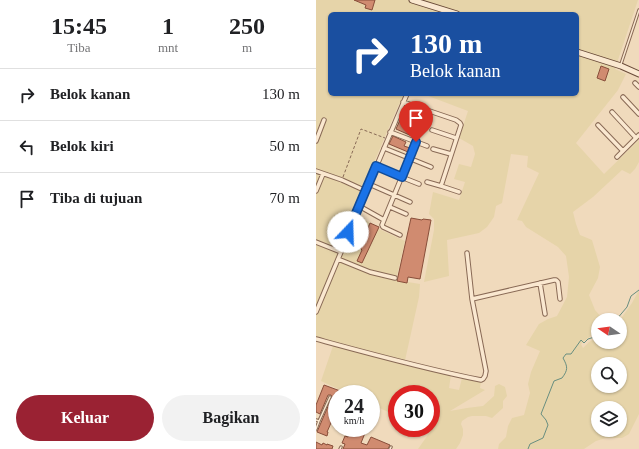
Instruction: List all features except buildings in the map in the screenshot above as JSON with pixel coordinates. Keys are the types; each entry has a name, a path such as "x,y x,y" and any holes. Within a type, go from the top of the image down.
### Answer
{"main road":[{"path":"412,0 444,12"},
{"path":"579,53 621,66 639,74"}],"street":[{"path":"635,83 639,87"},
{"path":"316,312 406,96"},
{"path":"623,97 639,114"},
{"path":"403,102 458,121 461,125 441,186"},
{"path":"612,112 638,136 617,157"},
{"path":"316,141 324,120"},
{"path":"598,125 623,151"},
{"path":"432,130 456,138"},
{"path":"390,132 427,146"},
{"path":"400,235 383,227 382,225 416,142"},
{"path":"384,148 431,167"},
{"path":"433,149 451,154"},
{"path":"376,166 419,184"},
{"path":"316,171 342,180 366,191"},
{"path":"316,191 323,174"},
{"path":"427,182 459,192"},
{"path":"369,184 410,202"},
{"path":"359,206 384,220"},
{"path":"390,207 406,214"},
{"path":"316,242 341,252"},
{"path":"316,339 418,366 482,379 485,377 486,371 472,299 467,253"},
{"path":"338,259 370,272 395,278"},
{"path":"472,299 553,280 558,282 560,299"},
{"path":"540,283 545,314"}],"lane":[{"path":"621,66 639,10"},
{"path":"316,429 328,401"}],"path":[{"path":"342,180 361,129 388,139"}],"shaded area":[{"path":"316,0 638,0 615,69 626,74 618,90 576,143 604,174 639,140 639,162 630,174 622,170 593,197 573,212 580,235 592,240 600,267 598,278 589,295 598,313 591,313 591,336 581,344 583,348 591,341 591,349 627,349 627,313 625,313 639,290 639,414 629,434 627,435 627,401 591,401 591,437 624,437 606,438 596,441 584,449 498,449 499,444 506,437 508,426 512,418 524,415 530,393 528,384 531,372 540,351 526,345 539,324 557,316 567,297 569,277 566,256 558,247 526,227 522,221 517,220 539,173 527,167 528,156 511,154 502,203 496,206 494,217 487,227 479,233 447,240 449,276 424,282 434,230 434,219 429,214 433,192 459,200 465,182 454,179 459,164 471,167 475,154 473,146 459,138 468,111 428,96 579,96 579,12 328,12 328,96 405,96 398,106 353,212 379,229 405,241 396,280 420,284 419,297 404,365 451,375 449,388 459,390 462,378 481,382 480,388 485,390 450,411 483,406 494,396 495,386 499,384 505,387 507,396 503,401 503,408 492,418 486,416 472,416 462,421 461,424 463,435 456,449 418,449 426,437 440,437 440,385 388,385 388,412 380,408 380,385 330,385 321,381 333,346 316,340"}],"waterway":[{"path":"622,313 627,307 631,296 639,290"},
{"path":"528,449 530,444 543,438 548,425 541,414 554,381 562,378 566,371 566,364 563,358 566,354 571,354 581,340 584,343 591,338"}],"route":[{"path":"348,232 376,166 402,177 416,142"}]}
